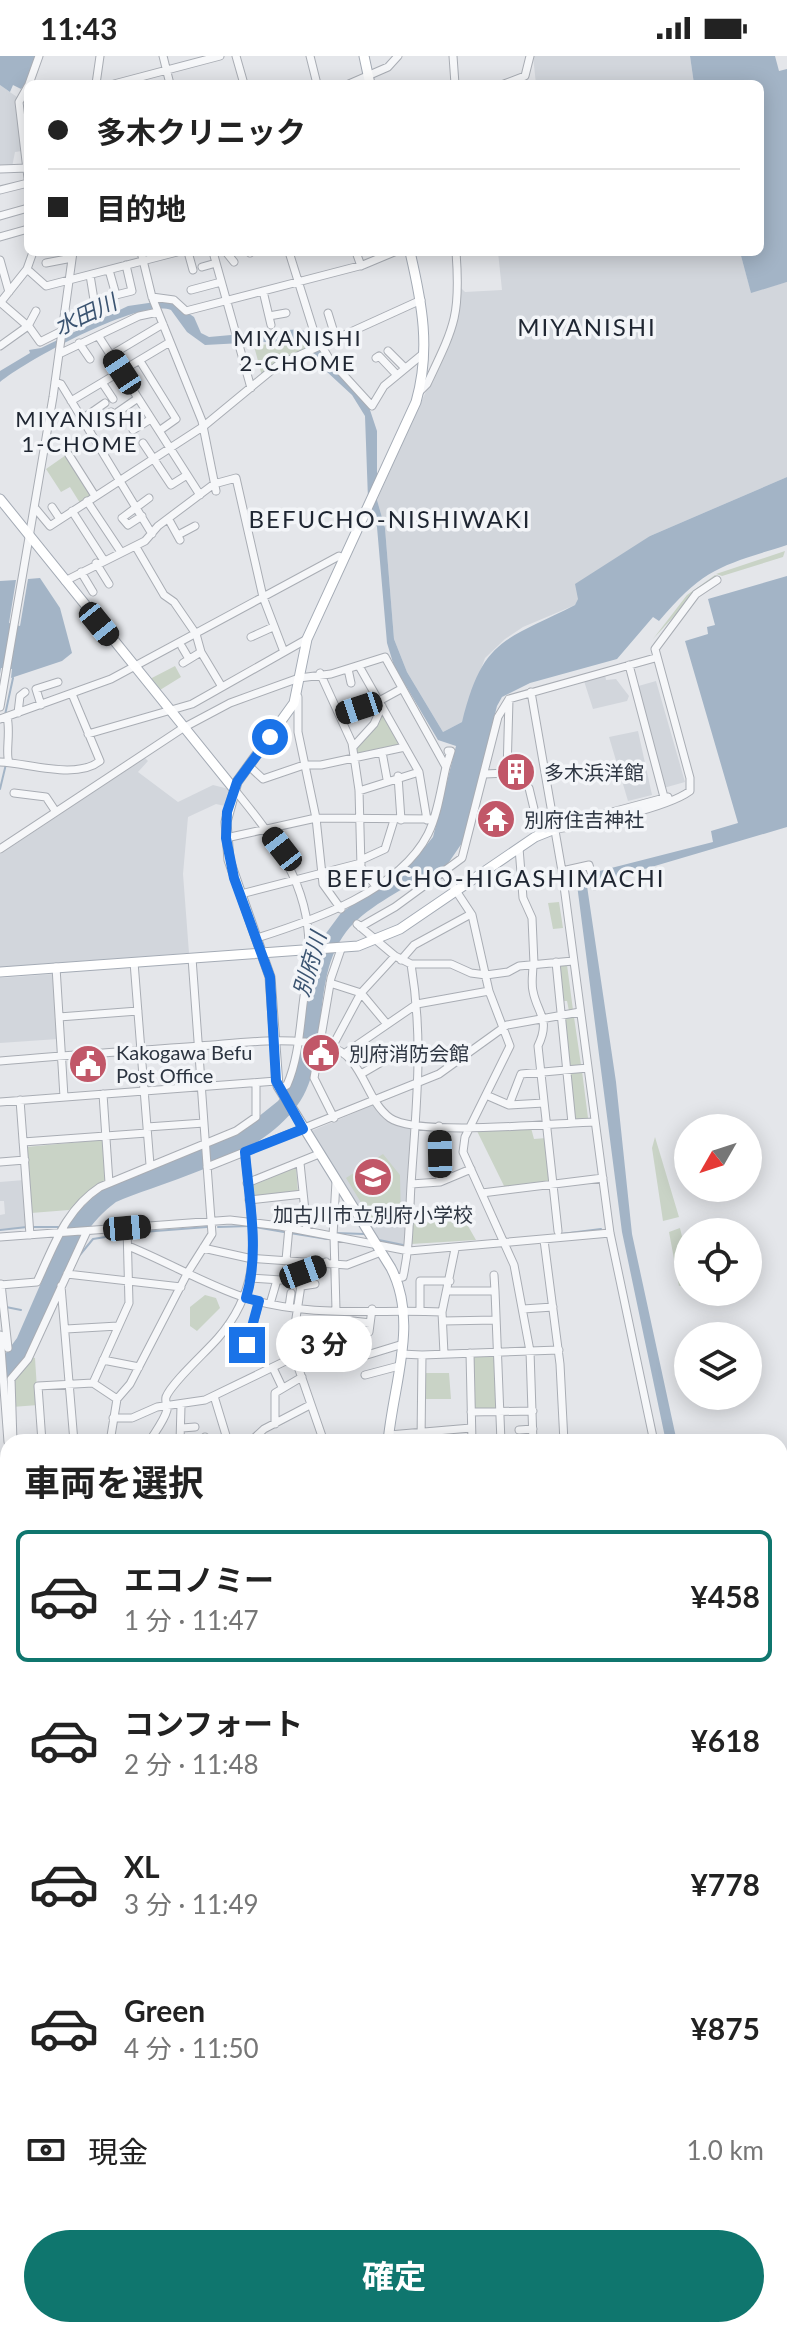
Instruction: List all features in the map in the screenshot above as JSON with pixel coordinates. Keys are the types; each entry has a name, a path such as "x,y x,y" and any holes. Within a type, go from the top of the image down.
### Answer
{"main road":[{"path":"364,56 369,80"},
{"path":"389,1434 402,1349 404,1310 396,1278 278,1088 271,989 263,953 241,894 226,838 227,812 234,789 297,695 307,639 418,393 424,353 421,300 411,256"},
{"path":"0,499 234,789"},
{"path":"0,972 341,949 376,941 540,834 555,829"}],"street":[{"path":"31,80 39,56"},
{"path":"97,80 100,56"},
{"path":"163,56 169,80"},
{"path":"129,80 220,56"},
{"path":"236,56 243,80"},
{"path":"310,56 316,80"},
{"path":"369,80 398,56"},
{"path":"453,56 455,80"},
{"path":"517,80 529,69 530,56"},
{"path":"0,169 24,168"},
{"path":"0,190 24,181"},
{"path":"0,216 24,209"},
{"path":"0,237 24,230"},
{"path":"2,304 27,269 32,256"},
{"path":"46,263 69,256"},
{"path":"0,707 35,508 72,256"},
{"path":"27,269 43,286 126,265 142,256 152,297 204,426 215,488"},
{"path":"190,256 198,269 216,263"},
{"path":"214,256 251,388"},
{"path":"229,256 234,262"},
{"path":"290,256 315,335 330,360 372,406 396,374 424,353"},
{"path":"357,256 361,266"},
{"path":"152,297 174,300 186,311 361,266 375,256"},
{"path":"418,393 427,384 457,316 460,296 456,256"},
{"path":"0,260 9,292"},
{"path":"109,270 116,295 132,291 126,265"},
{"path":"54,312 85,315 97,302 90,275"},
{"path":"191,290 221,282"},
{"path":"263,291 270,320 286,313"},
{"path":"35,508 41,511 50,526 204,426 278,365 421,300"},
{"path":"2,304 23,312"},
{"path":"2,304 28,326 40,342 62,331"},
{"path":"0,346 6,335 28,326 36,311"},
{"path":"59,354 139,316 158,312"},
{"path":"328,313 336,339"},
{"path":"111,355 152,335 163,324"},
{"path":"99,337 200,495"},
{"path":"71,401 170,342"},
{"path":"79,343 90,359"},
{"path":"174,351 184,346"},
{"path":"388,351 405,368"},
{"path":"380,360 396,374"},
{"path":"140,361 176,419 159,431"},
{"path":"55,382 61,384 152,534"},
{"path":"82,419 109,401 103,384"},
{"path":"178,391 188,386"},
{"path":"87,427 138,398"},
{"path":"133,430 151,419"},
{"path":"143,443 171,485 187,475"},
{"path":"69,455 121,552"},
{"path":"65,581 100,561 136,547 200,495 236,478 263,597 284,652"},
{"path":"142,516 125,524 122,515 149,498"},
{"path":"52,507 60,519"},
{"path":"72,511 109,584"},
{"path":"169,520 179,538 191,527"},
{"path":"136,547 164,595 174,602 196,634 201,652 222,687"},
{"path":"100,761 68,769 5,762 11,736 4,718 72,694 134,667 339,556 344,559"},
{"path":"81,572 93,592"},
{"path":"555,829 685,795 692,785 655,649 696,594 717,580"},
{"path":"255,637 273,627"},
{"path":"88,734 192,704 307,639"},
{"path":"182,647 186,661 201,652"},
{"path":"0,849 183,728 230,703 299,678 348,669 385,657 446,767"},
{"path":"573,961 533,964 486,975 471,973 451,964 411,964 398,958 359,926 445,874 466,850 498,717 509,699 655,658"},
{"path":"629,665 664,797"},
{"path":"359,666 419,772 430,820"},
{"path":"348,669 351,683"},
{"path":"320,673 353,747 359,791 357,819 361,862 375,885"},
{"path":"41,705 36,689 58,682"},
{"path":"339,714 380,704 401,689"},
{"path":"18,713 20,696 25,692"},
{"path":"531,692 562,871 610,1233 652,1434"},
{"path":"72,694 107,778"},
{"path":"297,695 298,732 316,818 321,873 328,897 341,909"},
{"path":"485,774 507,773 509,699"},
{"path":"353,747 374,724 380,704"},
{"path":"249,766 263,779 304,765 321,765 405,747"},
{"path":"257,938 341,909 409,861 428,833 451,751 448,751"},
{"path":"382,752 387,779"},
{"path":"359,791 387,779 419,772"},
{"path":"241,894 361,862 385,849 398,820 398,776"},
{"path":"15,782 14,795 46,797 56,812"},
{"path":"529,788 540,834"},
{"path":"0,1102 256,1083 278,1088 287,1085 312,950 308,922 282,849 234,789"},
{"path":"627,810 664,797 685,795"},
{"path":"226,838 316,818 430,820"},
{"path":"519,848 523,898 532,918 533,994 540,1004 543,1036 538,1046 558,1231"},
{"path":"562,871 589,865 595,886"},
{"path":"445,874 471,914 489,991 510,1046 470,1127 463,1152 507,1244 530,1351 533,1434"},
{"path":"332,1047 361,993 414,945 471,914"},
{"path":"334,1118 314,1078 330,983 341,949"},
{"path":"111,1434 117,1399 139,1367 188,1272 212,1234 192,958"},
{"path":"134,962 150,1165"},
{"path":"556,962 572,1123"},
{"path":"396,1278 403,1277 409,1251 411,1184 418,1126 417,1004 411,964"},
{"path":"56,967 64,1097"},
{"path":"330,983 361,993 386,1023"},
{"path":"344,1054 417,1004 489,991"},
{"path":"59,1017 138,1011"},
{"path":"207,1167 445,1071 504,1027 541,1017 580,1012"},
{"path":"0,1061 273,1041 319,1044 344,1054 389,1117 418,1126 595,1122"},
{"path":"361,1074 397,1053 419,1053"},
{"path":"509,1105 521,1074 588,1068"},
{"path":"8,1348 0,1284 37,1282 59,1233 81,1202 109,1183 236,1131 256,1117 256,1083"},
{"path":"103,1094 109,1183"},
{"path":"486,1095 509,1105 544,1103"},
{"path":"20,1100 30,1235"},
{"path":"23,1142 105,1136 204,1123"},
{"path":"439,1126 440,1182"},
{"path":"153,1434 167,1407 168,1395 197,1357 238,1316 246,1298 252,1278 252,1259 245,1152"},
{"path":"247,1183 319,1154"},
{"path":"0,1162 25,1160"},
{"path":"300,1163 307,1230"},
{"path":"411,1184 440,1182 471,1169"},
{"path":"482,1193 603,1178"},
{"path":"336,1181 334,1236 329,1262 336,1310"},
{"path":"249,1200 303,1194"},
{"path":"0,1237 251,1221 307,1230 378,1249 409,1251 610,1233"},
{"path":"286,1260 289,1227"},
{"path":"93,1383 129,1303 131,1280 127,1228"},
{"path":"11,1434 11,1379 28,1359 87,1231"},
{"path":"544,1240 559,1350 564,1434"},
{"path":"128,1246 246,1298 270,1304 336,1310 420,1311 496,1320"},
{"path":"203,1248 252,1259 354,1264 378,1249"},
{"path":"444,1354 443,1316 455,1249"},
{"path":"252,1278 277,1280 329,1262"},
{"path":"303,1272 293,1338 295,1358 321,1434"},
{"path":"67,1274 181,1287"},
{"path":"494,1275 501,1434"},
{"path":"270,1304 277,1280"},
{"path":"420,1311 420,1281 450,1281"},
{"path":"302,1286 315,1284"},
{"path":"61,1286 74,1434"},
{"path":"448,1291 495,1291"},
{"path":"289,1307 291,1293"},
{"path":"242,1345 248,1344 253,1332 259,1301"},
{"path":"523,1309 553,1307"},
{"path":"352,1326 370,1323 372,1309"},
{"path":"66,1329 118,1326"},
{"path":"0,1335 10,1434"},
{"path":"113,1418 132,1418 214,1396 304,1352 367,1355 402,1349 422,1355 559,1350"},
{"path":"470,1353 471,1434"},
{"path":"422,1355 422,1434"},
{"path":"103,1360 139,1367"},
{"path":"365,1375 399,1366"},
{"path":"273,1368 282,1387"},
{"path":"275,1424 275,1393 302,1377"},
{"path":"41,1434 38,1386 93,1383 117,1399"},
{"path":"214,1396 226,1434"},
{"path":"262,1434 310,1405"},
{"path":"181,1406 181,1434"},
{"path":"471,1412 533,1411"},
{"path":"182,1428 195,1427"},
{"path":"409,1434 471,1428"},
{"path":"519,1430 533,1429"}],"shaded area":[{"path":"533,56 690,56 693,80 536,80"},
{"path":"0,85 17,97 22,151 15,152 12,167 0,166"},
{"path":"498,256 741,256 751,292 787,282 787,477 650,536 575,605 523,627 505,639 485,658 462,722 443,732 407,672 394,639 385,528 377,500 455,327 460,287 465,292 502,290"},
{"path":"301,342 308,348 262,376 254,346"},
{"path":"66,455 92,496 80,503 70,487 61,492 46,469"},
{"path":"785,551 783,557 722,576 716,574"},
{"path":"715,575 720,577 699,589 653,639 687,595"},
{"path":"175,666 181,677 160,690 148,680"},
{"path":"605,674 606,680 616,679 629,696 627,701 593,709 584,681"},
{"path":"656,681 685,782 660,789 635,687"},
{"path":"382,710 401,744 358,754 355,746"},
{"path":"638,731 652,795 628,801 609,737"},
{"path":"145,758 148,761 138,772 178,802 213,785 229,789 225,806 216,804 188,817 183,874 189,953 0,967 0,854"},
{"path":"559,902 563,928 553,929 548,903"},
{"path":"559,965 567,965 573,1010 569,1011 567,1001 563,1001"},
{"path":"53,974 58,1039 0,1043 0,978"},
{"path":"574,1017 581,1065 570,1066 565,1018"},
{"path":"582,1071 588,1118 575,1120 570,1072"},
{"name":"加古川市立別府小学校","path":"373,1105 391,1122 415,1130 408,1173 409,1225 406,1245 380,1240 309,1132"},
{"path":"531,1128 534,1139 546,1138 551,1181 505,1188 477,1131"},
{"path":"655,1137 679,1217 663,1221 652,1148"},
{"path":"102,1140 107,1180 69,1210 31,1213 26,1147"},
{"path":"383,1154 400,1175 401,1220 371,1219 346,1178"},
{"path":"296,1166 298,1192 253,1197 250,1184"},
{"path":"24,1180 28,1227 0,1229 0,1215 5,1214 4,1201 0,1201 0,1182"},
{"path":"442,1216 464,1219 476,1240 411,1244 413,1223 420,1225"},
{"path":"674,1230 674,1259 669,1232"},
{"path":"205,1295 216,1298 220,1308 197,1331 190,1326 190,1307"},
{"path":"470,1353 497,1353 501,1410 472,1410"},
{"path":"31,1357 35,1358 38,1405 12,1407 13,1379"},
{"path":"424,1373 449,1373 451,1399 425,1399"}],"water":[{"path":"0,56 35,56 31,76 24,80 21,89 13,85 10,92 0,85"},
{"path":"690,56 775,56 779,71 787,69 787,282 751,293 741,256 764,256 764,80 693,80"},
{"path":"169,300 194,317 201,333 209,337 300,329 310,334 366,398 377,431 377,500 385,528 394,639 407,672 443,732 462,722 479,673 500,645 575,605 578,599 575,584 650,536 787,477 787,545 730,564 702,579 659,621 653,617 617,659 530,683 502,697 497,706 462,843 447,865 428,878 425,875 363,915 346,932 334,952 327,975 313,1070 305,1092 293,1111 256,1143 210,1166 116,1202 98,1218 73,1254 29,1354 0,1387 0,1361 17,1338 68,1221 101,1190 238,1133 278,1101 289,1086 321,940 341,913 412,863 433,837 456,746 438,740 394,666 387,643 377,527 368,499 365,416 352,395 326,371 302,340 205,345 187,332 171,310 156,309 135,313 84,333 0,382 0,371 30,353 29,350 41,348 128,306"},
{"path":"787,576 787,827 587,886 616,1082 632,1234 675,1434 664,1434 622,1232 576,877 713,842 711,831 738,823 685,641 708,634 707,627 715,625 708,599"},
{"path":"40,578 60,608 72,653 62,661 11,678 12,669 1,668 0,674 0,581 16,580 9,623 20,626 28,579"}],"waterway":[{"path":"5,715 13,678"},
{"path":"0,789 6,764"},
{"path":"218,1227 249,1226"},
{"path":"0,1230 27,1227"},
{"path":"33,1227 59,1227"},
{"path":"130,1233 207,1227"},
{"path":"255,1227 284,1232"},
{"path":"561,1234 601,1229"},
{"path":"290,1233 327,1239"},
{"path":"336,1233 364,1234"},
{"path":"79,1256 93,1239 124,1234"},
{"path":"379,1240 403,1245"},
{"path":"6,1307 21,1310"}],"place":[{"name":"多木浜洋館","path":"516,772"},
{"name":"別府住吉神社","path":"496,819"},
{"name":"別府消防会館","path":"321,1053"},
{"name":"Kakogawa Befu Post Office","path":"88,1064"},
{"name":"加古川市立別府小学校","path":"373,1177"}],"district":[{"name":"MIYANISHI","path":"587,326"},
{"name":"MIYANISHI 2-CHOME","path":"298,350"},
{"name":"MIYANISHI 1-CHOME","path":"80,430"},
{"name":"BEFUCHO-NISHIWAKI","path":"390,518"},
{"name":"BEFUCHO-HIGASHIMACHI","path":"496,877"}],"route":[{"path":"247,1345 259,1301 246,1298 252,1278 252,1259 245,1152 303,1129 276,1081 270,977 234,878 226,838 227,812 237,782 270,737"}],"water label":[{"name":"水田川","path":"85,314"},
{"name":"別府川","path":"309,964"}]}
